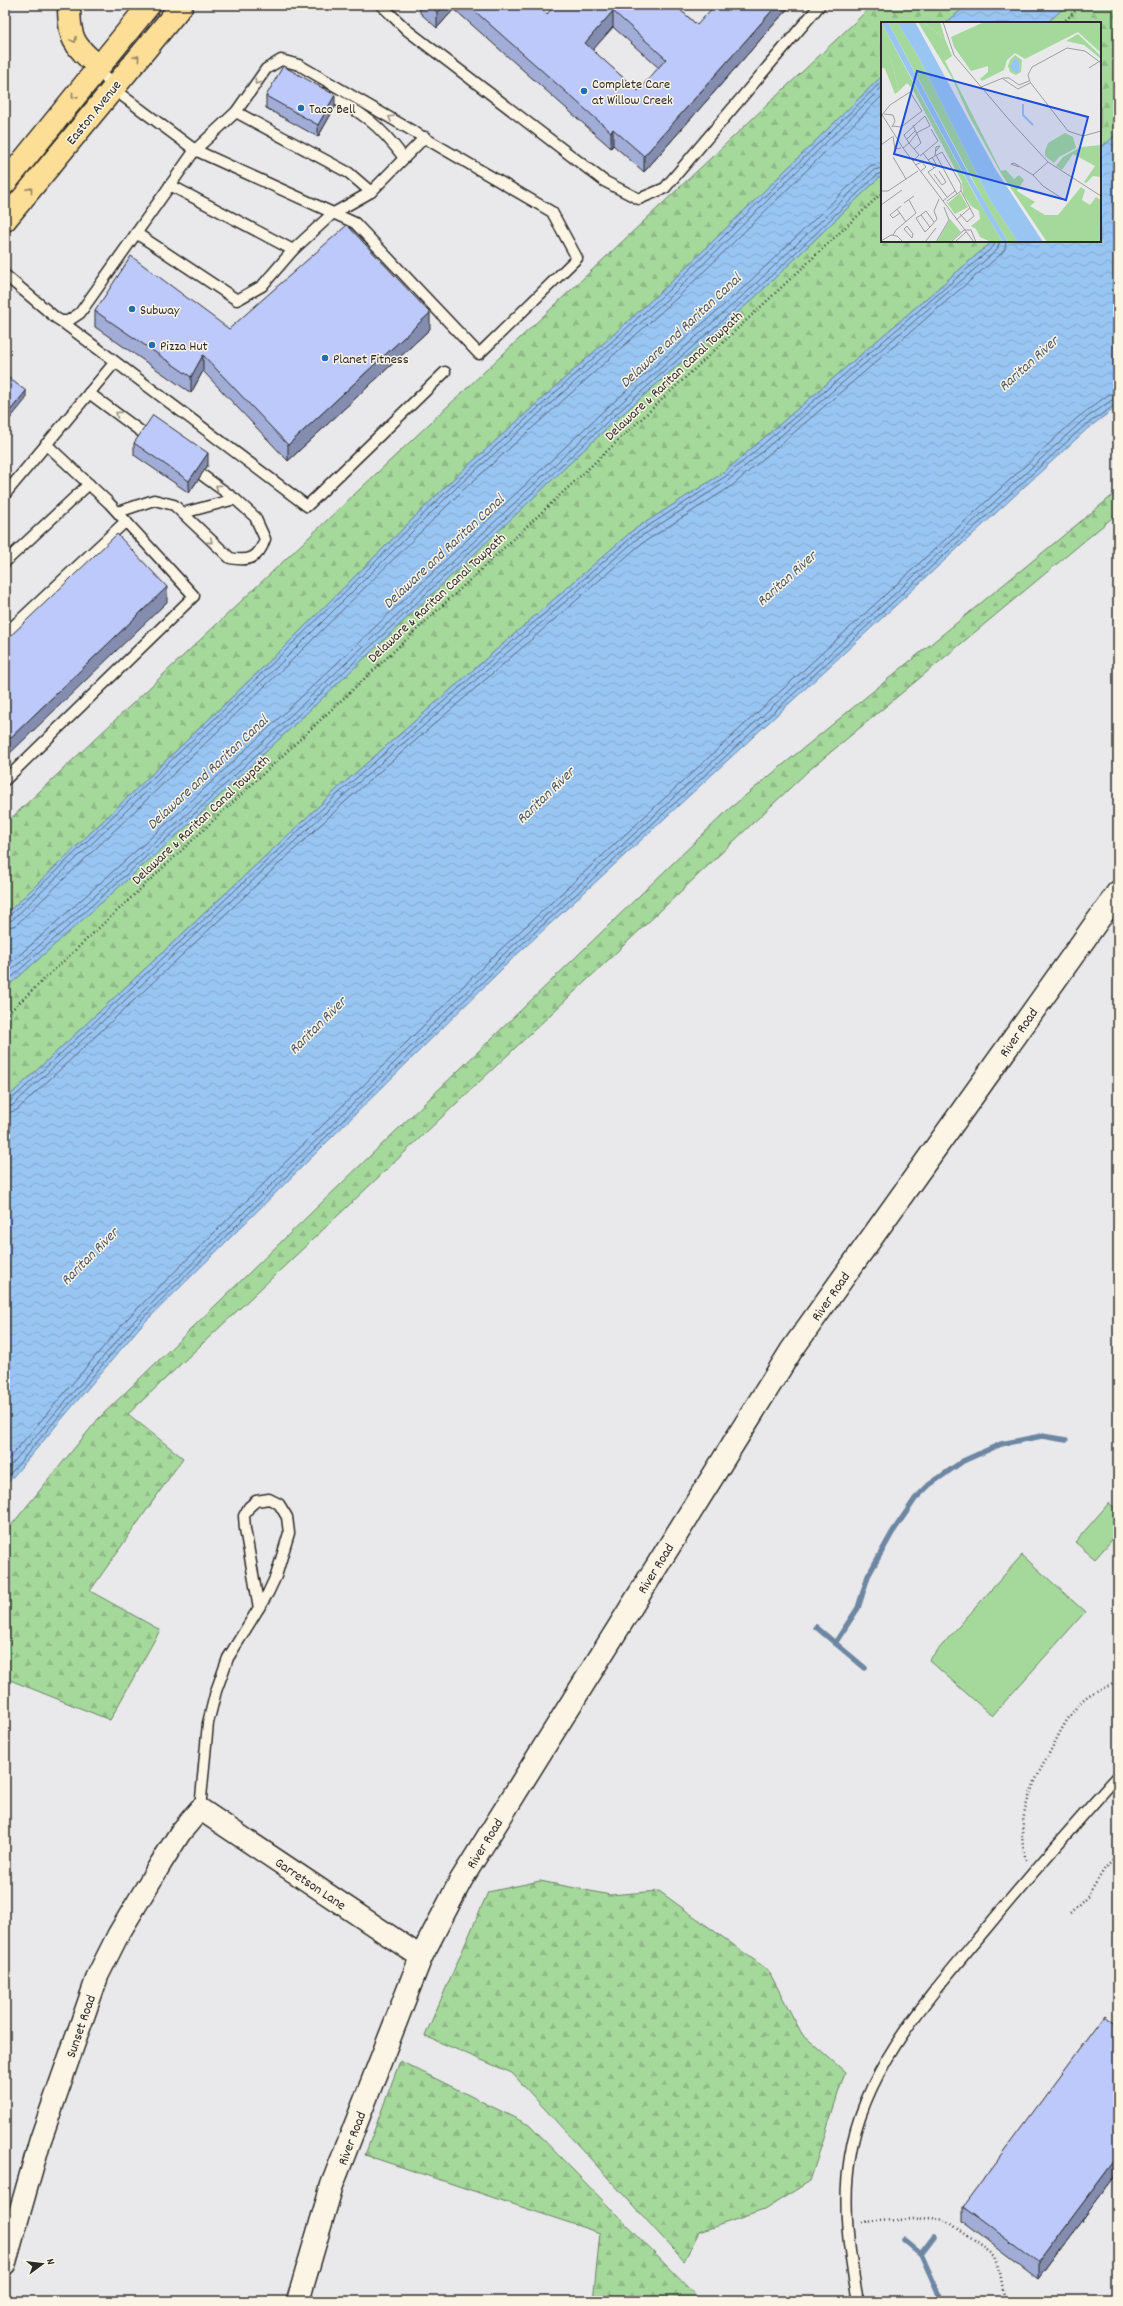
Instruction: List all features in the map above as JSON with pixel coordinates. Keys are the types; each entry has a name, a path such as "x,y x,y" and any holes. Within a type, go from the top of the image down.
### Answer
{"main road":[{"path":"69,5 69,30 73,39 80,52 98,66"},
{"name":"Easton Avenue","path":"5,183 98,66 149,5"},
{"name":"Easton Avenue","path":"5,220 112,88 182,5"},
{"name":"River Road","path":"298,2301 332,2185 421,1957 461,1880 791,1351 1118,892"}],"street":[{"name":"Garretson Lane","path":"200,1808 421,1957"},
{"name":"Sunset Road","path":"5,2264 40,2141 98,1975 118,1935 161,1863 180,1833 200,1808"}],"lane":[{"path":"381,5 407,30 604,181 639,199 665,188 820,5"},
{"path":"61,321 68,321 80,313 195,150 236,112 266,69 281,60 299,65 552,212 577,258 479,354 355,223 332,214 195,150 112,88 98,66"},
{"path":"266,69 279,73"},
{"path":"312,87 352,106 386,134 404,158"},
{"path":"236,112 349,173 371,192"},
{"path":"136,233 237,300 262,286 294,250 332,214 371,192 425,137"},
{"path":"170,185 294,250"},
{"path":"5,275 61,321 307,506 445,372"},
{"path":"5,494 115,362"},
{"path":"89,393 147,436"},
{"path":"5,780 194,596 118,512 46,444"},
{"path":"118,512 154,500 174,505 230,558 242,561 255,558 261,551 265,539 254,517 235,499 202,475"},
{"path":"5,562 89,484"},
{"path":"183,513 235,499"},
{"path":"5,634 126,521"},
{"path":"200,1808 208,1723 216,1691 228,1658 259,1608 276,1576 289,1533 287,1517 283,1510 279,1504 269,1499 256,1501 249,1507 244,1516 259,1608"},
{"path":"858,2301 849,2255 847,2223 850,2156 857,2126 867,2097 885,2062 934,1991 1035,1868 1118,1776"}],"path":[{"path":"1064,22 1081,5"},
{"name":"Delaware & Raritan Canal Towpath","path":"5,1016 881,194"},
{"path":"1035,1868 1026,1861 1022,1838 1022,1820 1035,1779 1068,1718 1082,1701 1099,1689 1118,1682"},
{"path":"1070,1914 1088,1896 1105,1868 1118,1856"},
{"path":"847,2223 932,2218 946,2220 995,2256 999,2267 1005,2301"}],"green space":[{"path":"873,5 967,5 947,22 881,22 881,77 667,286 451,481 280,651 5,915 5,824"},
{"path":"1067,5 1118,5 1118,133 1101,148 1101,22 1048,22"},
{"path":"881,176 881,242 992,242 723,473 632,531 336,790 5,1100 5,989 196,818 609,426 753,299"},
{"path":"1118,491 1118,513 808,771 128,1414 183,1458 90,1591 160,1630 110,1720 5,1678 5,1533 99,1418 729,809"},
{"path":"1109,1503 1118,1511 1118,1533 1095,1559 1075,1542"},
{"path":"1022,1555 1085,1612 992,1716 929,1660"},
{"path":"540,1881 610,1895 659,1891 768,1970 802,2034 845,2072 810,2181 764,2210 699,2232 684,2261 512,2073 425,2036 488,1892"},
{"path":"400,2061 529,2125 701,2301 593,2301 600,2233 365,2155"}],"water":[{"path":"967,5 1067,5 1048,22 947,22"},
{"name":"Delaware and Raritan Canal","path":"881,77 881,176 753,299 609,426 196,818 5,989 5,915 280,651 451,481 667,286"},
{"name":"Raritan River","path":"1118,133 1118,406 1087,429 512,959 139,1328 5,1486 5,1100 336,790 632,531 723,473 992,242 1101,242 1101,148"}],"building":[{"path":"429,5 444,5 437,12"},
{"name":"Complete Care at Willow Creek","path":"468,5 537,5 547,14 555,5 675,5 697,25 715,5 777,5 644,156 613,129 611,132","holes":["613,11 666,59 638,91 585,43"]},
{"name":"Taco Bell","path":"283,66 335,95 318,125 266,96"},
{"path":"347,225 430,313 288,445 203,355 191,377 95,311 131,256 229,329"},
{"path":"5,375 26,391 5,417"},
{"path":"153,415 208,453 189,481 134,443"},
{"path":"117,534 167,587 5,743 5,641"},
{"path":"1105,2015 1118,2025 1118,2156 1038,2263 963,2207"}],"waterway":[{"path":"835,1643 858,1608 868,1576 892,1533 915,1499 929,1485 963,1461 1001,1444 1042,1436 1066,1440"},
{"path":"816,1627 865,1668"},
{"path":"921,2254 934,2237"},
{"path":"904,2240 921,2254 942,2301"}],"place":[{"name":"Complete Care at Willow Creek","path":"584,91"},
{"name":"Taco Bell","path":"301,108"},
{"name":"Subway","path":"132,309"},
{"name":"Pizza Hut","path":"152,345"},
{"name":"Planet Fitness","path":"325,358"}]}
